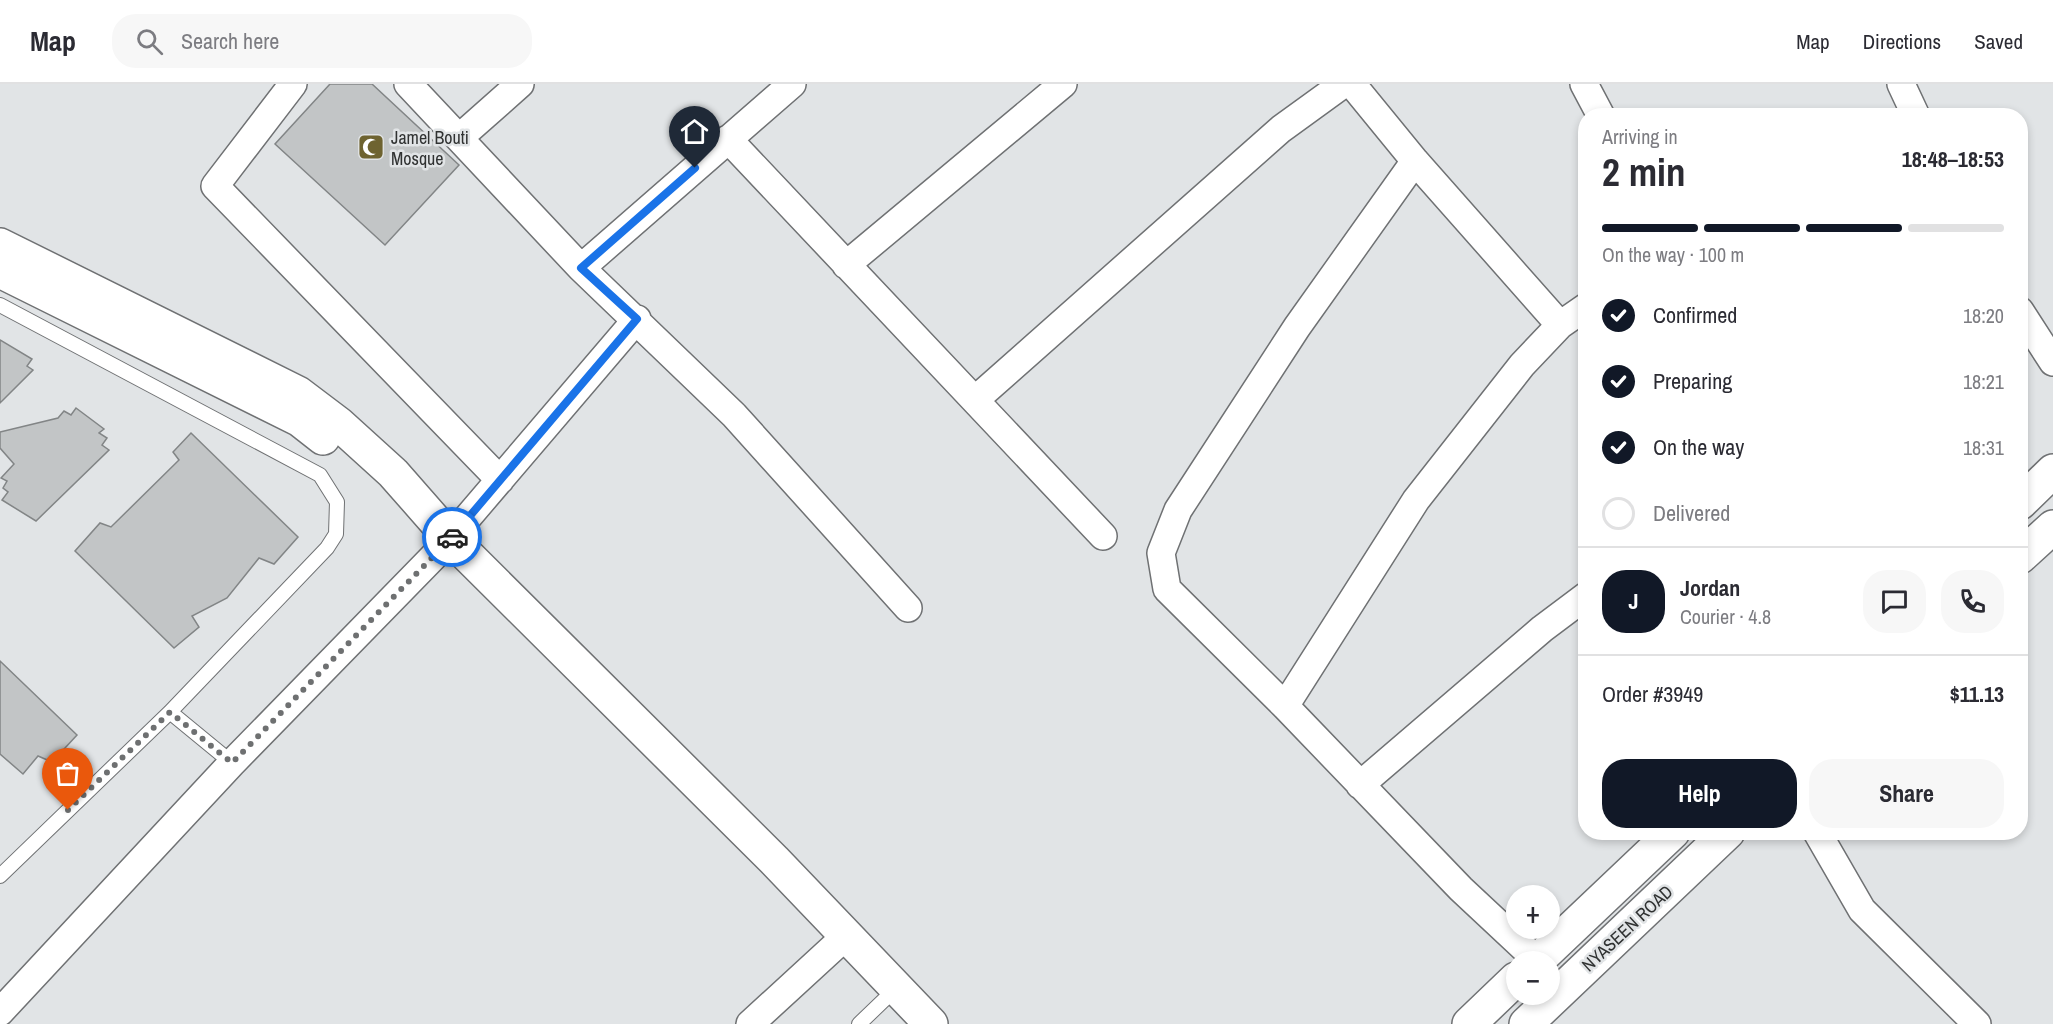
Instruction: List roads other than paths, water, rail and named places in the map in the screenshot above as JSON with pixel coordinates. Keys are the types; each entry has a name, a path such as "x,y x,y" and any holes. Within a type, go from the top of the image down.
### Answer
{"street":[{"path":"293,84 216,186 500,480"},
{"path":"408,84 581,268 637,319 734,416 908,608"},
{"path":"459,138 520,84"},
{"path":"581,268 792,84"},
{"path":"846,266 1063,84"},
{"path":"975,400 1281,129 1343,84"},
{"path":"1352,84 1414,161 1560,325"},
{"path":"1584,84 1597,108"},
{"path":"1901,84 1911,108"},
{"path":"728,139 1103,536"},
{"path":"1414,161 1297,327 1184,500 1161,553 1167,589 1285,706 1461,889 1516,951"},
{"path":"0,245 298,393 339,424 393,473 445,545 835,946 906,1024"},
{"path":"0,271 300,420 340,450 445,545 774,860 931,1024"},
{"path":"1285,706 1416,500 1522,365 1560,325 1578,313"},
{"path":"0,1012 232,763 445,545 637,319"},
{"path":"2028,323 2053,362"},
{"path":"2028,495 2053,471"},
{"path":"2028,549 2053,526"},
{"path":"1360,785 1533,637 1578,602"},
{"path":"1547,951 1665,840"},
{"name":"NYASEEN ROAD","path":"1526,1024 1720,840"},
{"path":"1822,840 1862,910 1977,1024"},
{"path":"750,1024 835,946"},
{"path":"1469,1024 1506,989"}],"lane":[{"path":"0,305 320,474 337,502 336,534 327,548 170,712 0,876"},
{"path":"170,712 232,763"},
{"path":"859,1024 885,999"}],"place":[{"name":"Jamel Bouti Mosque","path":"371,147"}]}
